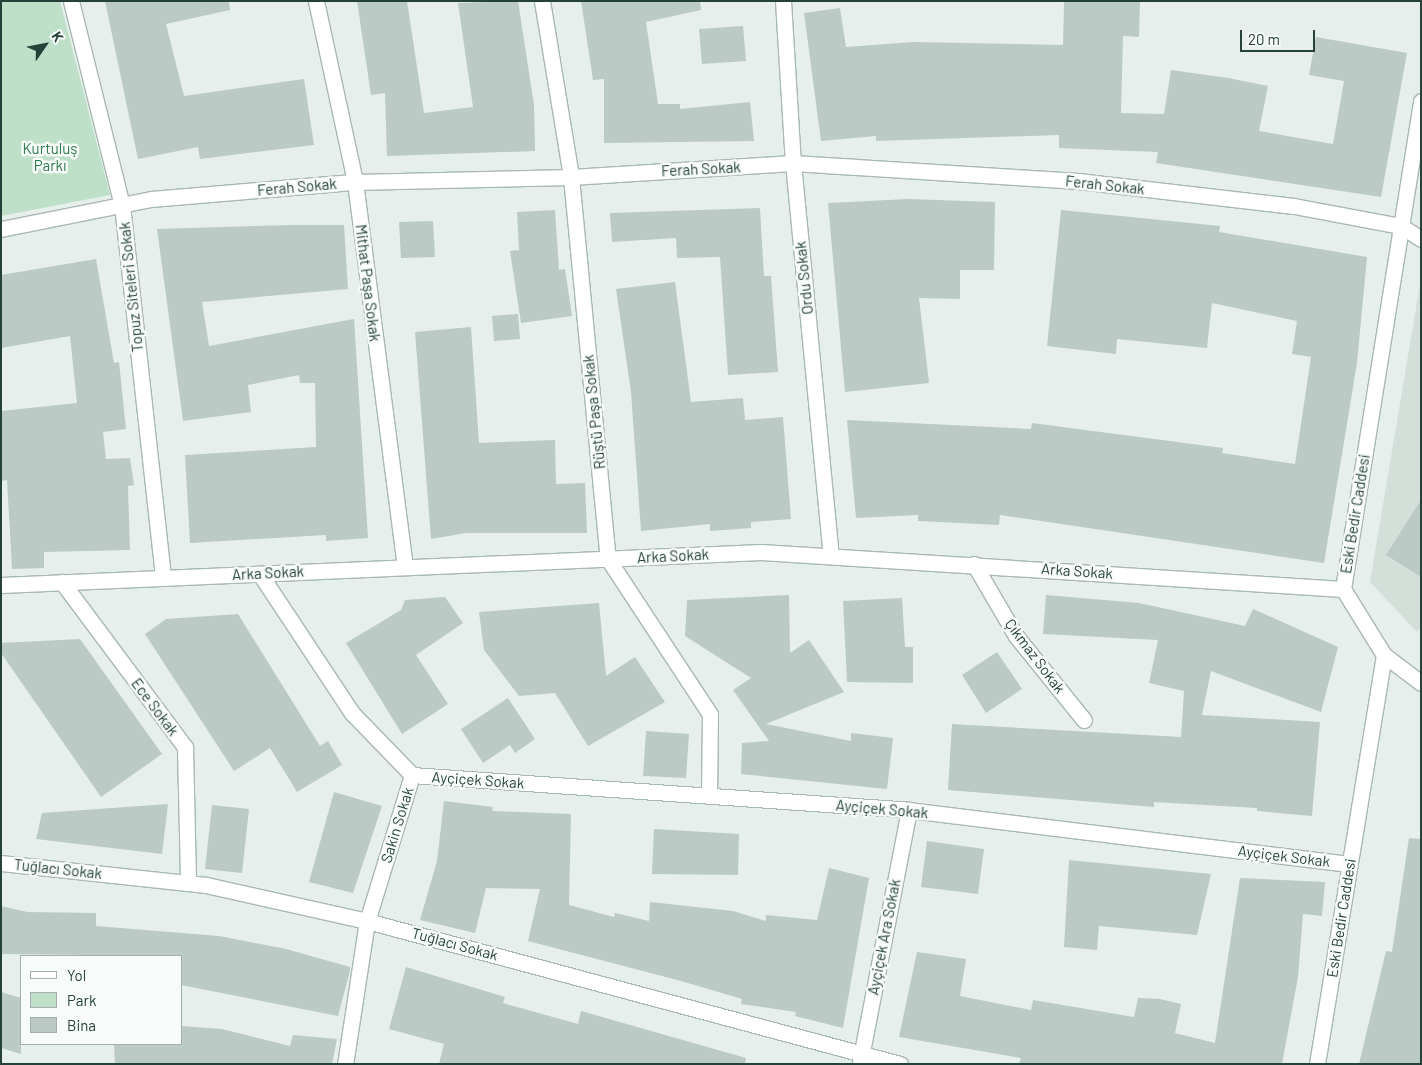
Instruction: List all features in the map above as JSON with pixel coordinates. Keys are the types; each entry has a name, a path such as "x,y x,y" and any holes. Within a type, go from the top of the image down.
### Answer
{"street":[{"name":"Topuz Siteleri Sokak","path":"71,1 122,205 163,578"},
{"name":"Mithat Paşa Sokak","path":"316,1 355,182 405,568"},
{"name":"Rüştü Paşa Sokak","path":"542,1 571,177 608,559 710,714 709,796"},
{"name":"Ordu Sokak","path":"783,1 793,164 831,555"},
{"name":"Eski Bedir Caddesi","path":"1317,1064 1384,655 1343,589 1421,101"},
{"name":"Ferah Sokak","path":"1,229 122,205 355,182 571,177 793,164 1078,181 1294,206 1401,226"},
{"path":"1401,226 1421,239"},
{"name":"Arka Sokak","path":"1,585 761,552 974,564 1343,589"},
{"name":"Çıkmaz Sokak","path":"974,564 1016,636 1084,720"},
{"name":"Sakin Sokak","path":"260,574 352,713 412,775 367,921 345,1064"},
{"name":"Ece Sokak","path":"62,582 185,747 188,883"},
{"path":"1384,655 1421,684"},
{"name":"Ayçiçek Sokak","path":"412,775 909,810 1350,864"},
{"name":"Ayçiçek Ara Sokak","path":"861,1059 909,810"},
{"name":"Tuğlacı Sokak","path":"1,863 188,883 367,921 861,1059 900,1064"}],"shaded area":[{"path":"1421,278 1421,628 1417,632 1370,582"}],"green space":[{"name":"Kurtuluş Parkı","path":"1,1 60,1 110,195 1,216"}],"building":[{"path":"105,1 229,1 230,10 166,24 184,96 304,79 314,145 200,159 198,147 138,159"},
{"path":"357,1 407,1 424,113 473,107 458,3 518,1 534,105 535,151 387,156 385,93 371,95"},
{"path":"581,1 700,1 701,10 646,22 658,104 680,104 680,109 750,102 754,141 604,143 604,79 593,80"},
{"path":"1064,1 1140,1 1139,37 1123,36 1121,113 1164,114 1171,70 1228,78 1268,86 1259,131 1333,144 1344,81 1309,75 1316,37 1407,53 1381,197 1156,163 1158,152 1059,148 1059,135 876,141 876,136 821,141 804,13 840,8 846,47 913,42 1063,45"},
{"path":"743,26 746,61 702,64 699,29"},
{"path":"908,199 995,202 994,270 960,270 960,299 919,298 929,383 845,392 828,203"},
{"path":"760,208 764,276 771,276 778,372 728,375 720,257 677,258 676,238 612,242 610,213"},
{"path":"555,210 559,270 565,269 572,316 521,323 510,251 519,250 517,212"},
{"path":"1061,210 1220,226 1219,232 1367,257 1357,363 1324,563 1000,515 999,525 918,521 918,515 856,518 847,420 1031,429 1032,423 1223,448 1222,453 1295,464 1311,357 1292,354 1297,321 1212,303 1207,348 1117,339 1116,354 1047,346"},
{"path":"433,221 435,257 401,258 399,222"},
{"path":"344,225 348,289 202,302 209,346 354,319 368,538 326,541 326,535 190,543 185,455 316,447 315,383 300,383 299,375 248,385 251,412 183,421 157,229"},
{"path":"96,259 114,363 119,362 126,429 103,432 106,459 130,458 134,485 128,486 130,550 44,552 44,568 12,569 7,480 1,481 1,411 77,403 70,336 1,348 1,275"},
{"path":"675,282 691,402 743,398 745,420 783,417 791,519 751,522 751,528 710,531 710,524 641,531 631,392 616,289"},
{"path":"518,314 520,339 494,341 492,316"},
{"path":"471,327 479,443 555,440 556,484 585,483 587,533 466,533 431,539 415,332"},
{"path":"1421,500 1421,577 1386,555"},
{"path":"789,595 790,653 809,640 844,692 766,724 851,741 851,733 893,738 887,789 741,774 742,743 769,741 733,690 751,678 685,636 687,600"},
{"path":"1046,595 1139,603 1245,626 1253,609 1338,647 1321,712 1211,671 1202,715 1320,722 1312,816 1257,811 1257,808 1154,802 1154,807 948,790 952,724 1181,737 1184,691 1149,683 1158,640 1043,634"},
{"path":"445,597 463,623 416,655 448,704 402,734 346,643 401,610 405,600"},
{"path":"902,598 905,647 913,647 913,683 847,682 843,601"},
{"path":"599,603 606,676 635,657 665,702 588,746 555,693 519,696 484,650 479,612"},
{"path":"238,614 320,746 328,741 342,765 297,792 270,748 234,771 145,634 166,619"},
{"path":"80,639 162,754 101,797 1,653 1,643"},
{"path":"997,652 1022,689 986,713 962,675"},
{"path":"508,698 535,739 515,753 510,745 483,763 461,729"},
{"path":"646,731 689,734 686,778 643,776"},
{"path":"334,792 382,806 353,893 309,882"},
{"path":"444,801 493,807 492,811 571,814 569,905 614,917 615,913 649,921 650,902 733,911 766,921 766,915 817,920 829,868 869,878 843,1028 795,1016 796,1012 741,1004 742,999 528,941 540,889 486,888 475,933 420,920 437,861"},
{"path":"168,804 162,854 36,839 42,813"},
{"path":"212,805 249,809 242,873 205,869"},
{"path":"654,829 739,834 738,875 652,874"},
{"path":"1409,838 1421,839 1421,1064 1359,1064 1386,951 1392,952"},
{"path":"927,841 984,849 978,894 921,887"},
{"path":"1069,860 1211,874 1197,935 1099,926 1097,950 1064,947"},
{"path":"1240,878 1325,882 1322,916 1303,914 1298,977 1282,1064 1019,1064 1021,1058 899,1037 917,952 966,959 960,996 1031,1010 1033,1000 1134,1017 1138,998 1160,999 1181,1004 1175,1033 1215,1043"},
{"path":"1,906 27,912 96,913 96,926 219,936 286,949 350,967 350,971 338,1016 182,985 182,955 1,954"},
{"path":"406,967 505,997 503,1003 578,1024 581,1011 746,1058 745,1064 439,1064 444,1044 389,1029"},
{"path":"1,992 20,998 21,1054 1,1048"},
{"path":"182,1026 222,1029 290,1046 293,1035 337,1039 332,1064 115,1064 114,1045 182,1045"}]}
